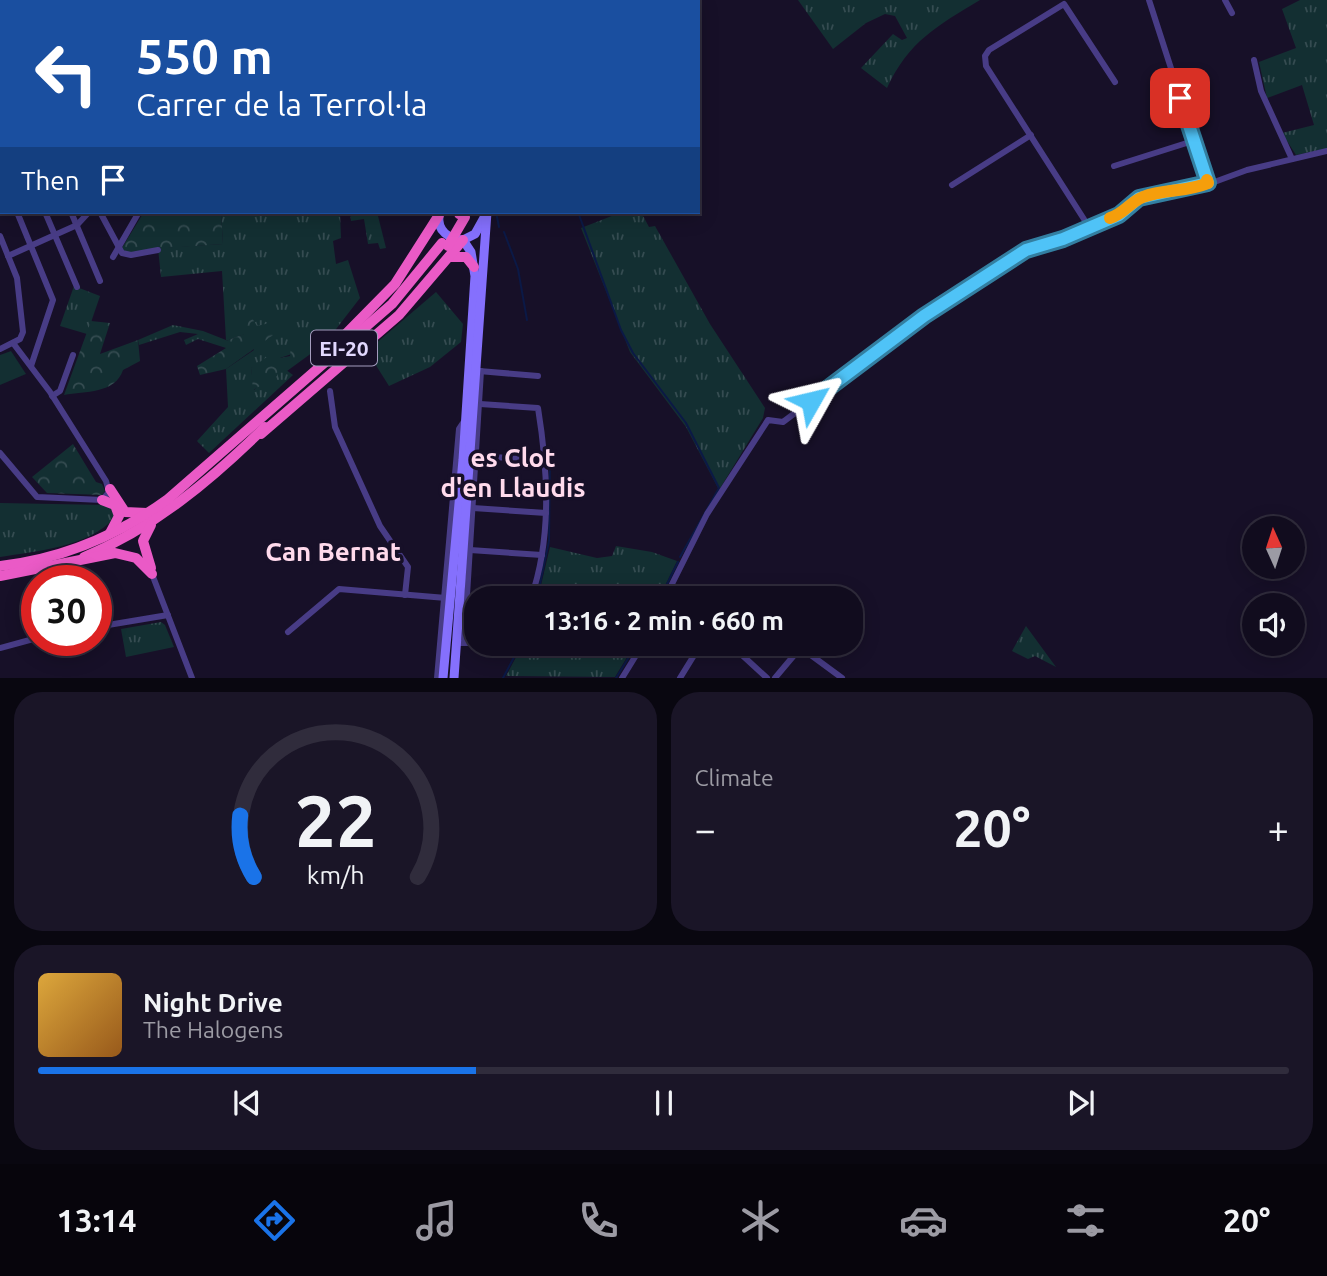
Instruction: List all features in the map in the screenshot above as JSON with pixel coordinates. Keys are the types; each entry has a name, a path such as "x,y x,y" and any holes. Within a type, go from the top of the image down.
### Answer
{"highway":[{"path":"236,442 365,318 395,284 438,214"},
{"name":"EI-20","path":"0,576 45,569 84,557 152,517 247,444 404,302 447,249 462,214"},
{"path":"447,249 463,240"},
{"path":"447,249 466,257 474,267"},
{"name":"EI-20","path":"0,566 42,560 152,517 393,304 447,249"},
{"path":"110,489 125,512 152,517 143,541 152,574"},
{"path":"102,500 115,505 119,516 106,537"},
{"path":"84,557 103,553 126,554 143,563 152,574"}],"main road":[{"path":"439,214 441,229 450,237 463,240 475,234 486,214"},
{"path":"465,586 487,214"},
{"path":"443,677 466,418 474,267 471,252 463,240"},
{"path":"454,677 461,643 464,602"}],"street":[{"path":"1149,0 1208,183"},
{"path":"1225,0 1232,13"},
{"path":"1089,227 986,66 985,56 989,50 1064,4 1115,82"},
{"path":"1254,60 1261,91 1292,159"},
{"path":"952,185 1031,135"},
{"path":"1114,166 1193,141"},
{"path":"671,586 707,514 768,421 783,422 924,316 1026,250 1119,215 1139,198 1208,183 1327,151"},
{"path":"18,214 53,300 31,366"},
{"path":"46,214 77,287"},
{"path":"72,214 100,281"},
{"path":"8,256 77,225 87,214"},
{"path":"101,214 122,253 131,256 158,250"},
{"path":"113,257 138,214"},
{"path":"0,236 17,278 23,332 13,343 0,349"},
{"path":"0,453 37,497 102,500 110,489 52,396 13,343"},
{"path":"52,396 60,391 73,355"},
{"path":"466,586 474,508 480,404 479,371 538,376"},
{"path":"330,391 335,428 380,526 408,567 405,595"},
{"path":"480,404 538,408 545,460 546,513 542,555 534,586"},
{"path":"477,456 545,460"},
{"path":"474,508 546,513"},
{"path":"470,550 542,555"},
{"path":"152,574 192,677"},
{"path":"288,632 339,589 448,598 464,602"},
{"path":"437,677 448,598"},
{"path":"112,624 168,615"},
{"path":"0,648 21,642"},
{"path":"775,677 796,653 804,649 842,677"},
{"path":"622,677 635,656"},
{"path":"680,677 693,656"},
{"path":"744,656 767,677"}],"green space":[{"path":"798,0 980,0 937,27 915,46 887,88 861,68 893,34 902,40 907,38 895,16 885,14 866,23 833,49"},
{"path":"1300,0 1327,0 1327,149 1296,155 1282,133 1314,125 1302,85 1267,98 1259,62 1296,48 1282,9"},
{"path":"143,214 221,214 223,244 153,249 131,255 120,251"},
{"path":"221,214 340,214 341,238 333,241 336,264 348,260 360,298 333,333 309,355 309,348 251,368 254,390 277,368 282,367 293,375 209,453 197,441 228,407 226,369 254,350 245,334 226,341 226,348 198,339 186,345 184,340 198,334 180,332 139,345 138,340 173,325 203,331 226,340 222,271 161,277 158,248 223,244"},
{"path":"350,214 378,214 386,248 380,249 378,243 368,244 364,219 351,221"},
{"path":"617,214 642,214 649,227 655,226 710,324 765,408 763,418 719,490 686,427 630,352 581,228"},
{"path":"74,286 100,296 87,334 60,326"},
{"path":"436,292 463,324 461,342 430,367 389,386 367,351"},
{"path":"252,318 257,326 278,321 283,328 226,369 200,375 197,366 226,348 226,341 244,334 246,320"},
{"path":"91,321 110,323 100,354 138,340 140,361 123,370 119,378 106,387 64,395"},
{"path":"304,342 309,348 309,355 287,371 278,368 277,376 253,390 251,368 274,352 280,358 290,356 291,344"},
{"path":"11,351 26,374 0,385 0,355"},
{"path":"73,444 96,482 102,484 105,491 102,495 47,493 32,477"},
{"path":"0,503 105,505 112,509 114,518 103,528 76,542 0,557"},
{"path":"616,546 652,552 677,561 665,586 541,586 550,547 597,558 612,556"},
{"path":"161,622 165,625 174,647 126,657 121,629"},
{"path":"1026,626 1056,667 1035,656 1028,659 1012,651"},
{"path":"517,656 628,656 615,677 506,676"}],"waterway":[{"path":"496,214 499,227"},
{"path":"579,214 621,330 633,353 686,423 719,488 680,557"},
{"path":"504,232 518,269 527,320"},
{"path":"540,586 549,541 550,455"},
{"path":"666,586 678,562"},
{"path":"503,678 515,656"},
{"path":"616,678 630,656"}],"slow traffic":[{"path":"1110,218 1125,212 1139,198 1198,188 1208,183 1207,180"}],"district":[{"name":"es Clot d'en Llaudis","path":"513,472"},
{"name":"Can Bernat","path":"333,551"}],"route":[{"path":"811,401 924,316 1026,250 1077,234 1119,215 1139,198 1198,188 1208,183 1180,98"}]}
